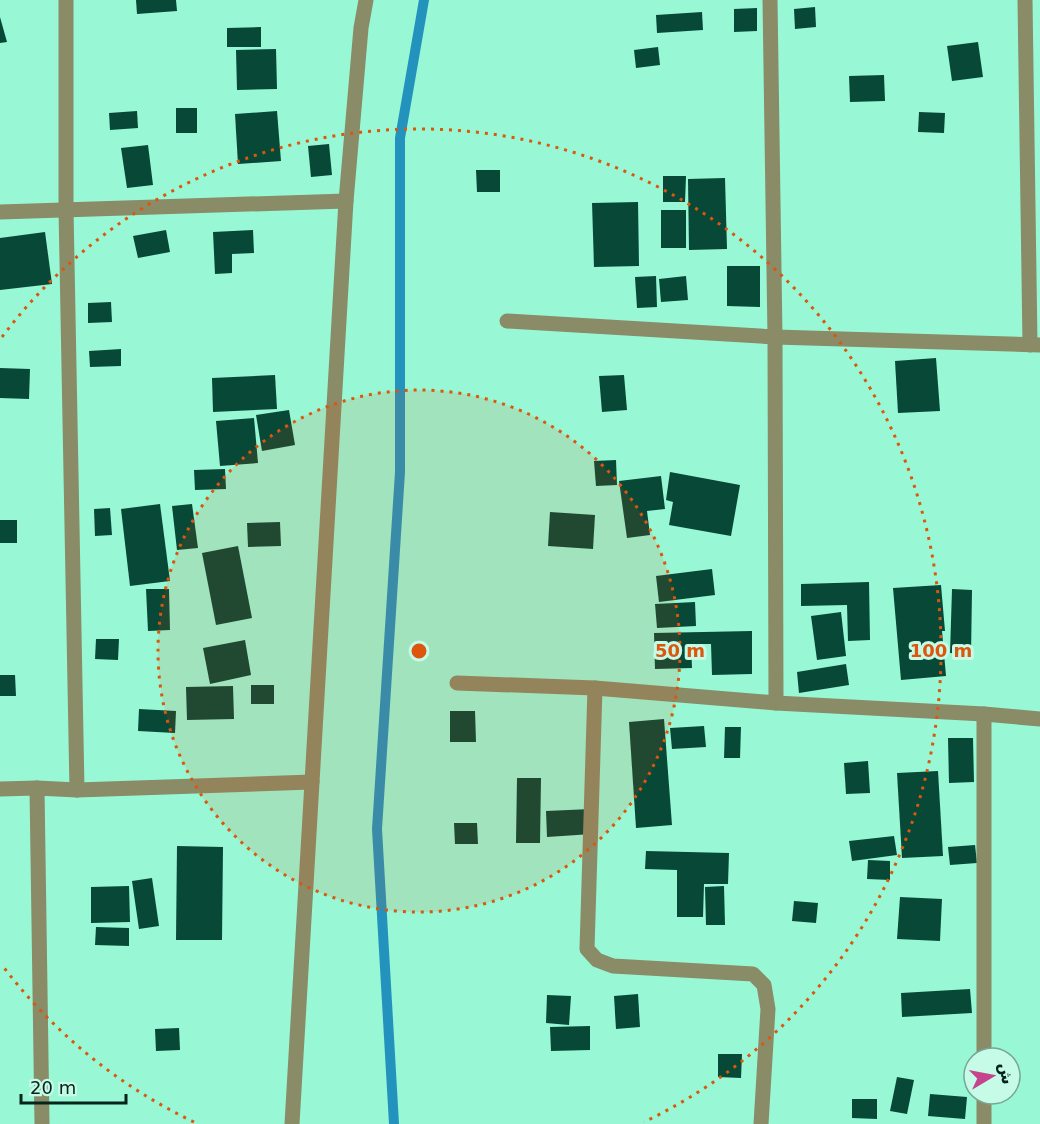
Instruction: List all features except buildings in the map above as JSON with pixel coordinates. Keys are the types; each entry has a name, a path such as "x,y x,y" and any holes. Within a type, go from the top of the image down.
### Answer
{"street":[{"path":"66,0 66,209 77,790"},
{"path":"292,1124 346,201 361,28 366,0"},
{"path":"770,0 775,337 776,703"},
{"path":"507,321 775,337 1035,345 1025,0"},
{"path":"0,212 346,201"},
{"path":"457,683 595,688 776,703 1040,719"},
{"path":"595,688 587,949 597,960 613,966 753,974 764,985 768,1009 761,1124"},
{"path":"984,714 984,1046"},
{"path":"0,789 77,790 312,783"},
{"path":"37,788 42,1124"},
{"path":"984,1106 984,1124"}],"waterway":[{"path":"394,1124 377,829 400,472 400,138 424,0"}]}
